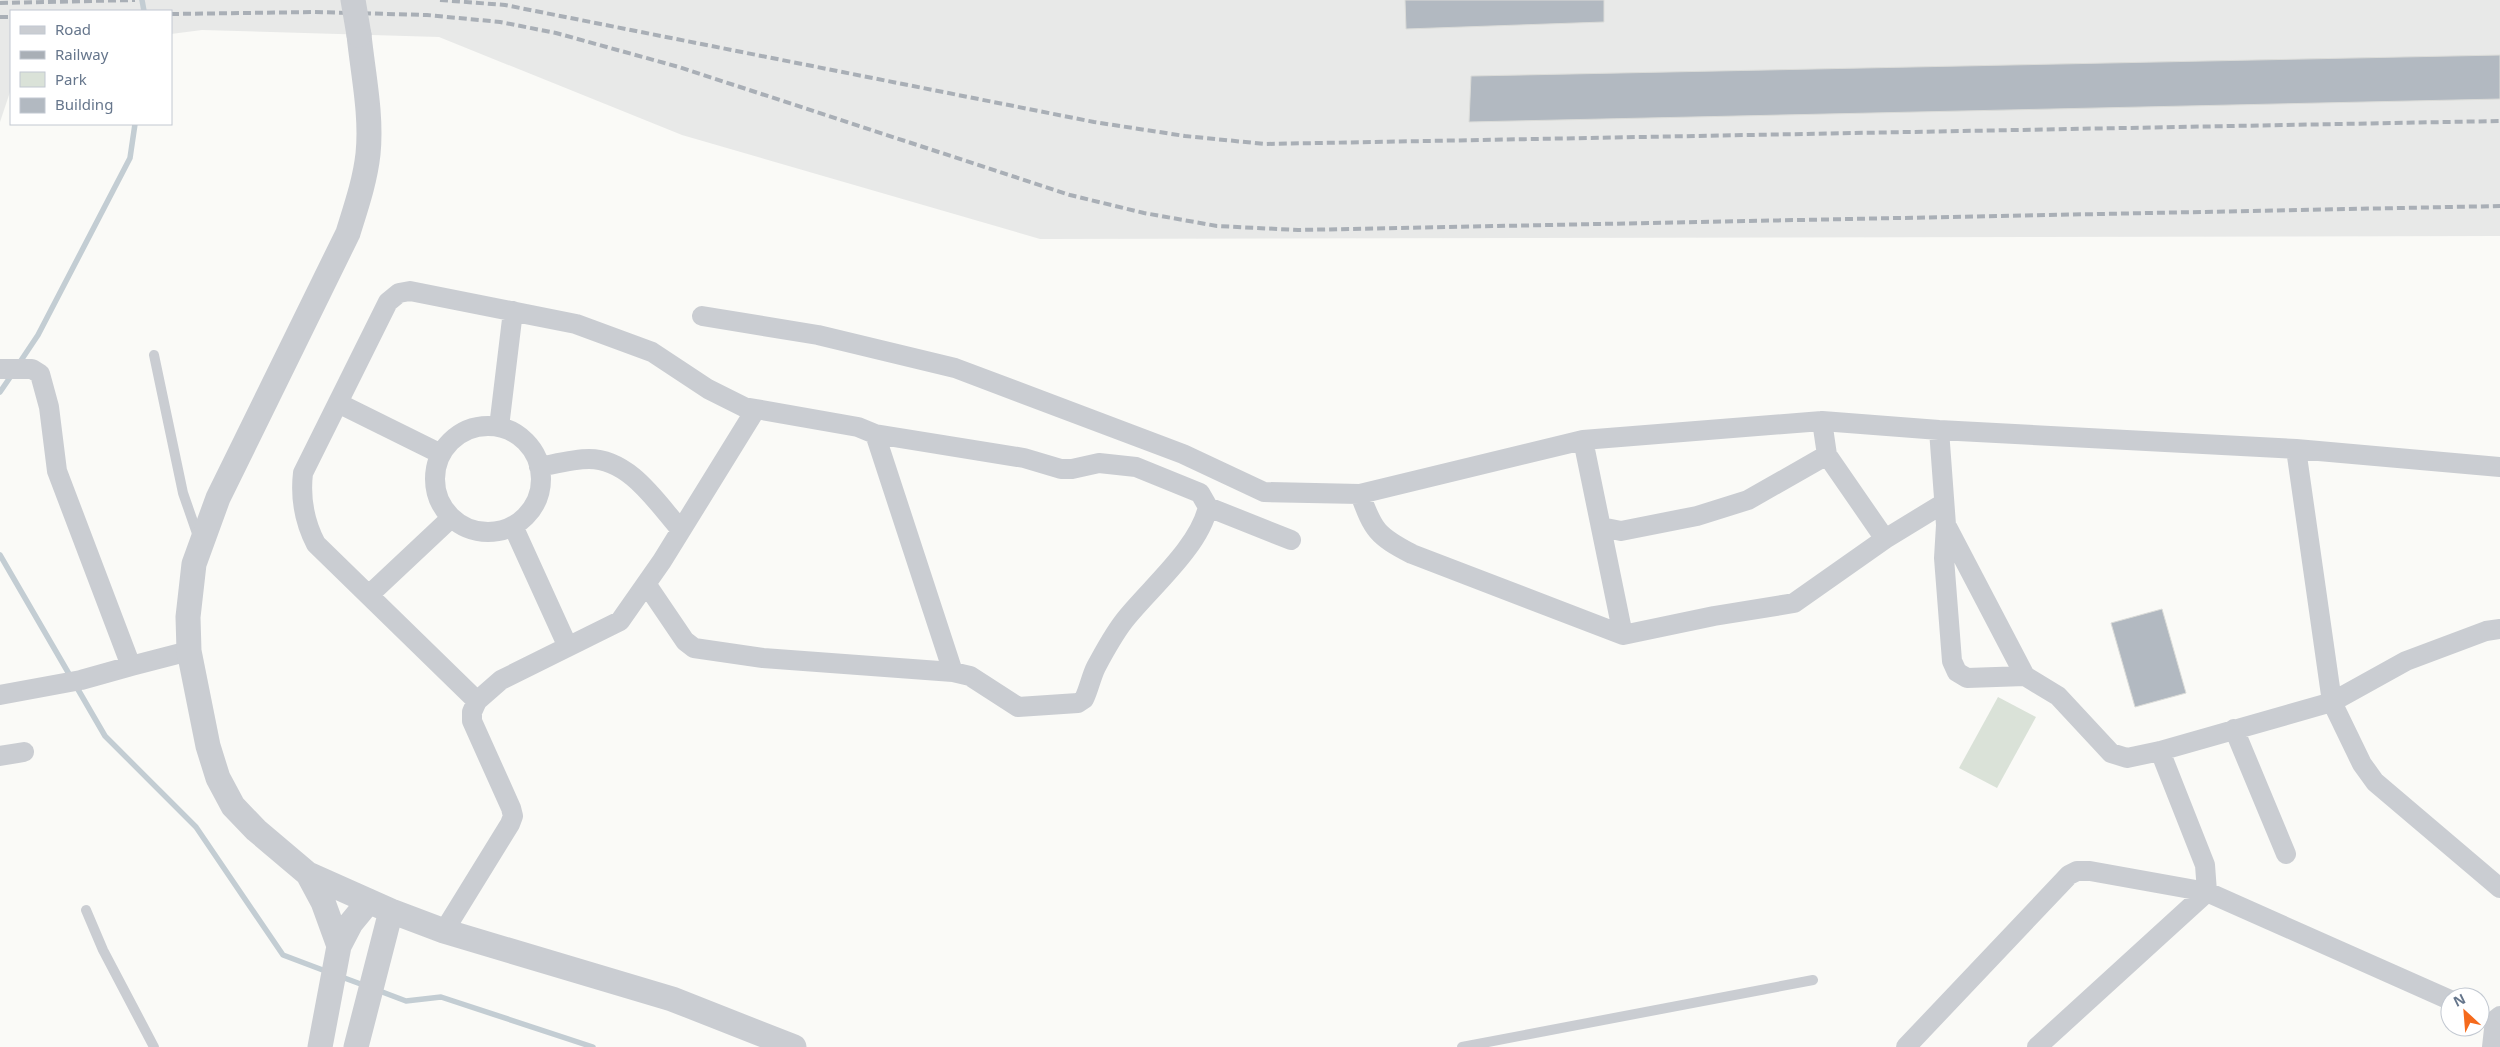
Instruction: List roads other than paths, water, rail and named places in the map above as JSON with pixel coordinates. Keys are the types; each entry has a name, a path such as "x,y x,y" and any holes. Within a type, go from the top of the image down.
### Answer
{"street":[{"path":"353,0 369,122 368,155 361,190 348,233 218,498 201,544 190,589 188,617 189,651 208,746 218,778 233,806 256,830 308,874 380,906 444,931 672,999 794,1047"},
{"path":"477,701 316,544 309,531 303,509 301,490 303,473 388,302 399,293 410,291 576,324 652,352 708,389 744,407 858,428 875,434 1024,458 1061,469 1072,469 1099,463 1136,467 1200,492 1208,507 1291,540"},
{"path":"499,427 513,311"},
{"path":"702,316 818,335 955,368 1184,454 1264,492 1360,494 1583,440 1822,421 1939,430 2296,449 2500,467"},
{"path":"0,369 32,368 40,374 45,387 57,471 132,666"},
{"path":"338,403 441,454"},
{"path":"444,931 510,824 512,816 511,808 472,720 472,712 477,701 501,680 620,621 647,585 756,409"},
{"path":"1822,421 1827,455 1885,539"},
{"path":"482,426 499,427 512,432 523,439 532,449 539,467 540,487 537,498 524,519 513,526 488,533 462,526 451,518 440,504 435,488 435,470 441,454 451,440 466,431 482,426"},
{"path":"1939,430 1946,525 1944,558 1952,661 1957,672 1967,678 2025,676"},
{"path":"875,434 953,672"},
{"path":"1583,440 1623,635"},
{"path":"2296,449 2332,702 2362,764 2375,782 2500,888"},
{"path":"1601,527 1621,530 1697,516 1739,502 1827,455"},
{"path":"539,467 589,459 619,466 632,475 681,530"},
{"path":"1360,494 1371,524 1387,541 1412,554 1623,635 1714,616 1794,603 1885,539 1944,503"},
{"path":"647,585 685,641 694,648 763,658 953,672 970,676 1018,707 1078,703 1084,700 1096,667 1124,621 1187,547 1206,516 1208,507"},
{"path":"369,595 451,518"},
{"path":"1946,525 2025,676 2058,696 2111,753 2127,758 2160,751 2332,702 2406,662 2486,631 2500,629"},
{"path":"513,526 568,647"},
{"path":"0,695 81,680 189,651"},
{"path":"2234,729 2286,854"},
{"path":"2160,751 2205,865 2207,892"},
{"path":"0,756 24,752"},
{"path":"1906,1047 2068,875 2077,871 2090,871 2207,892 2440,996"},
{"path":"308,874 328,915 337,951"},
{"path":"2037,1047 2207,892"},
{"path":"321,1041 337,951 351,924 380,906"},
{"path":"356,1044 378,960 380,906"},
{"path":"2492,1017 2492,1047"}],"lane":[{"path":"154,355 183,492 201,544"},
{"path":"86,910 102,950 154,1047"},
{"path":"1462,1047 1813,980"}],"waterway":[{"path":"142,0 144,10"},
{"path":"18,365 38,335 130,158 135,125"},
{"path":"0,392 13,373"},
{"path":"0,555 105,736 196,827 283,955 328,972"},
{"path":"339,976 366,986"},
{"path":"377,990 406,1001 441,997 593,1047"}],"railway":[{"path":"0,3 135,0"},
{"path":"440,0 505,5 1094,122 1185,136 1265,144 2500,121"},
{"path":"172,14 314,12 427,15 500,22 556,33 679,67 1070,195 1144,213 1217,226 1298,230 2500,206"},
{"path":"0,17 10,17"}]}
